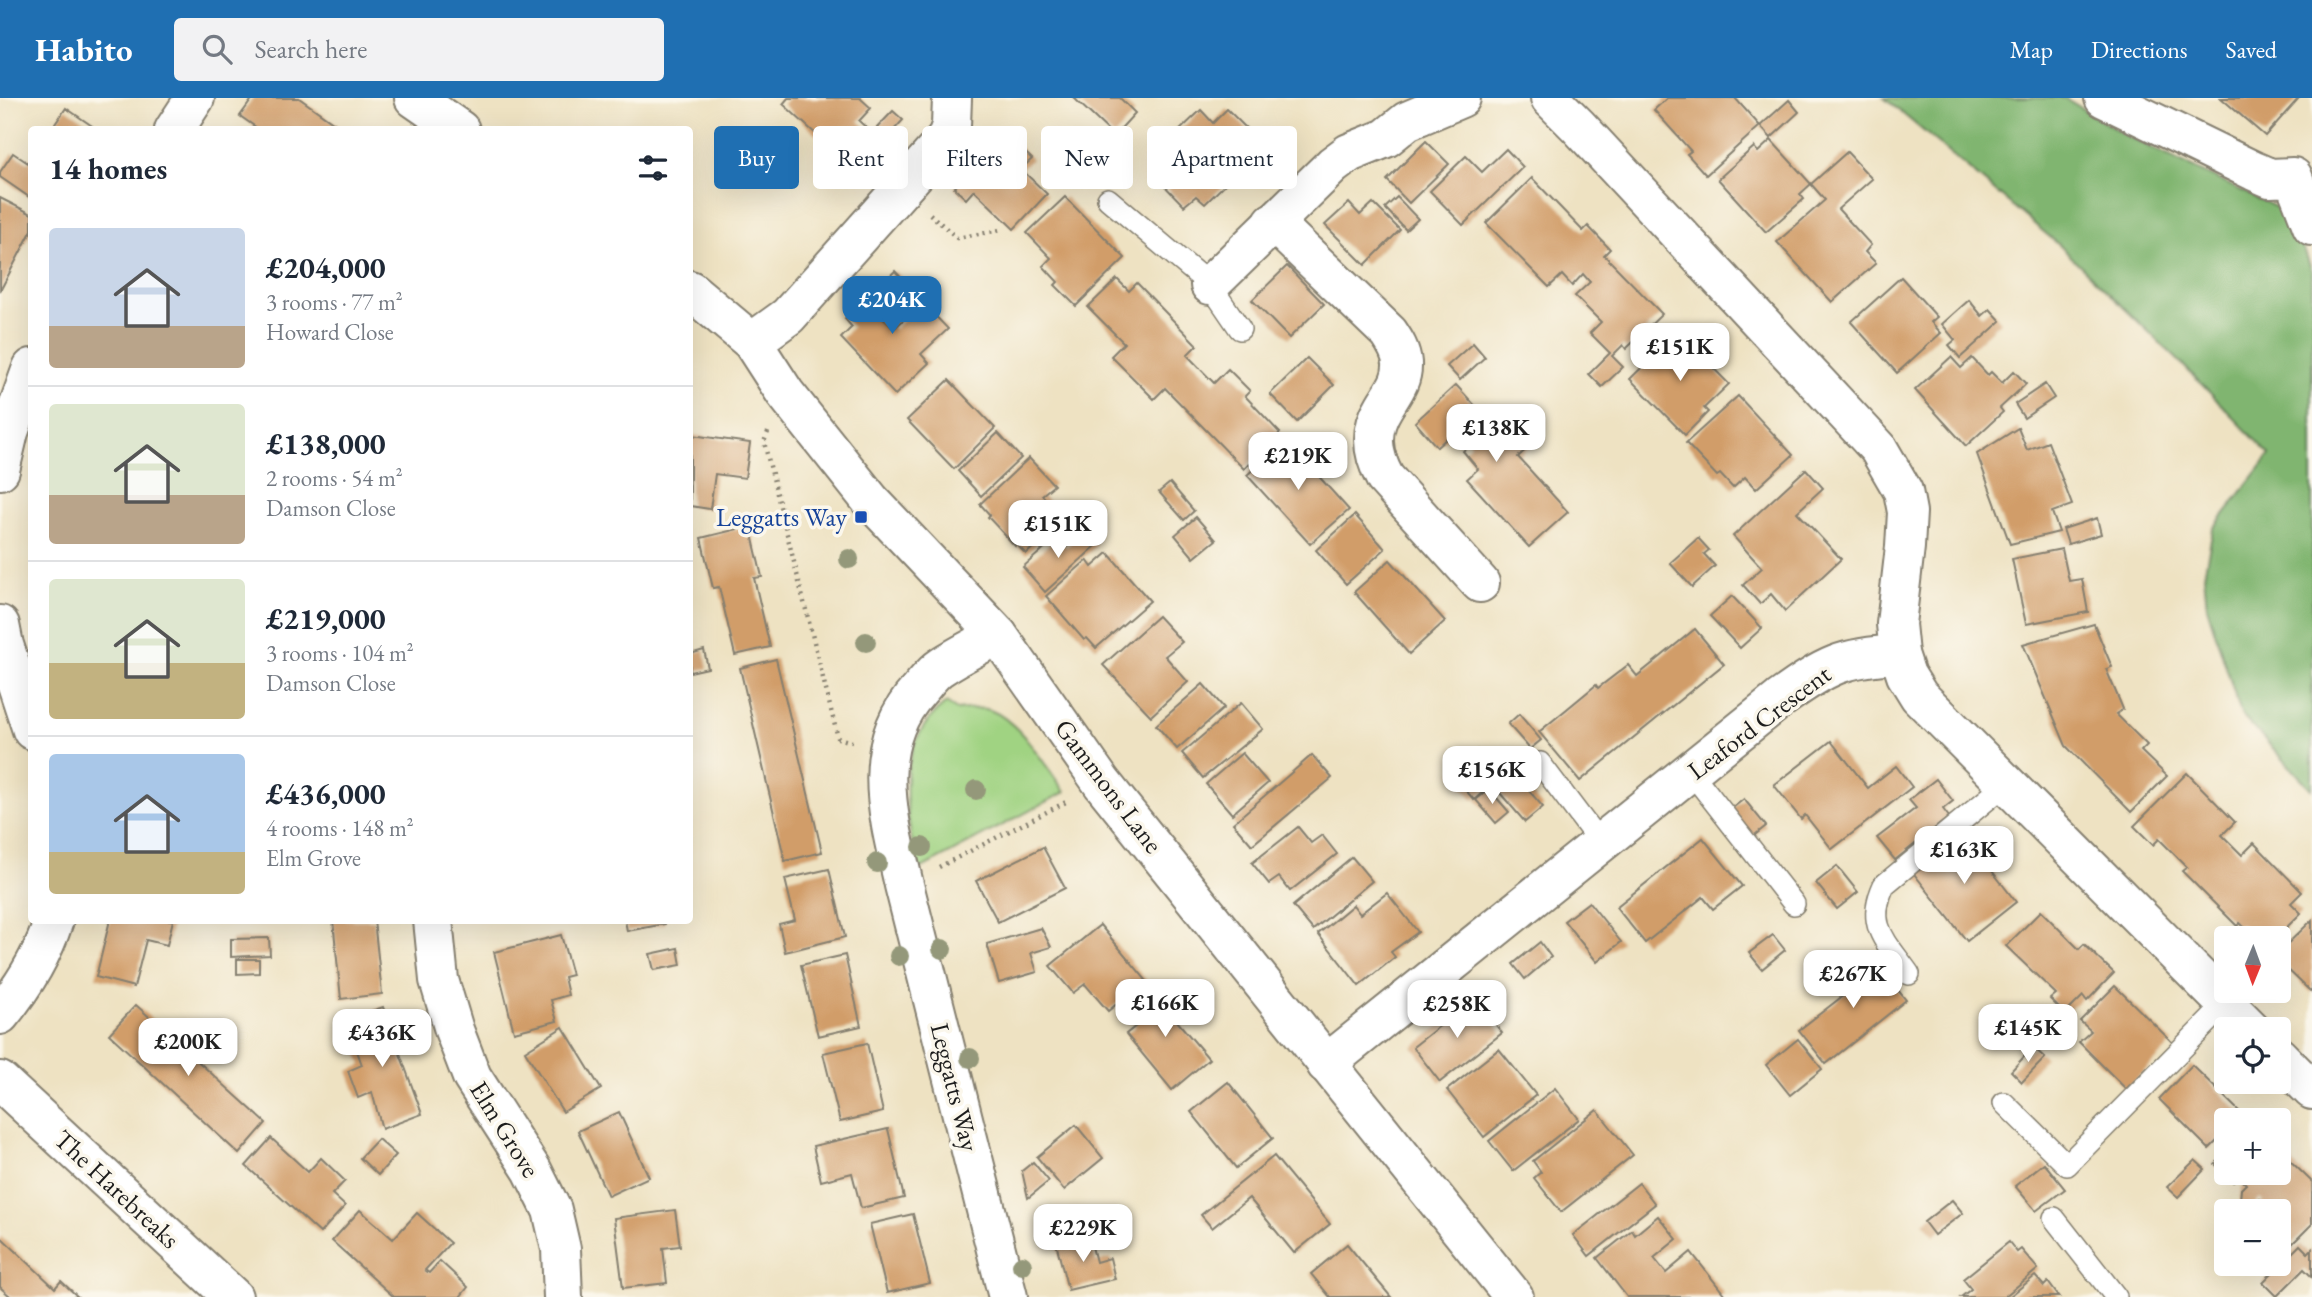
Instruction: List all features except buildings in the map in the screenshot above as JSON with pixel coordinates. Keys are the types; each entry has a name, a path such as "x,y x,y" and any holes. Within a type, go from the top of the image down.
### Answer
{"street":[{"path":"177,126 195,98"},
{"path":"414,98 454,126"},
{"path":"908,180 946,139 951,126 952,98"},
{"path":"1210,285 1333,164 1349,153 1386,138 1407,121 1461,98"},
{"path":"1549,98 1878,448 1903,491 1907,512 1896,624 1899,654 1906,675 1919,696 2239,1016"},
{"path":"2104,98 2270,178 2302,174 2312,226"},
{"path":"752,342 788,316 900,189"},
{"path":"1273,222 1390,333 1402,361 1402,372 1398,387 1373,430 1372,441 1378,465 1385,478 1480,583"},
{"name":"Gammons Lane","path":"693,293 752,342 785,393 871,501 998,635 1102,783 1514,1297"},
{"path":"0,470 9,432 28,379"},
{"path":"0,625 28,718"},
{"name":"Leggatts Way","path":"998,635 939,668 908,702 896,721 887,753 886,789 893,840 904,886 1008,1297"},
{"name":"Leaford Crescent","path":"1326,1064 1780,699 1814,675 1851,659 1899,654"},
{"path":"0,1015 31,976 53,924"},
{"name":"Elm Grove","path":"433,924 439,980 472,1077 532,1170 552,1210 561,1249 563,1297"},
{"path":"2291,1069 2312,1090"},
{"name":"The Harebreaks","path":"0,1081 233,1297"}],"lane":[{"path":"1108,199 1210,285 1240,329"},
{"path":"1540,763 1601,844"},
{"path":"1691,772 1794,904"},
{"path":"1909,974 1878,929 1876,902 1884,885 2006,784"},
{"path":"2004,1103 2067,1165 2239,1016"},
{"path":"2054,1218 2116,1297"}],"path":[{"path":"902,189 957,238 1000,230"},
{"path":"785,393 764,442 838,738 887,753"},
{"path":"904,886 1102,783"}],"green space":[{"path":"1884,98 2065,98 2127,136 2284,211 2299,236 2312,271 2312,790 2241,714 2207,607 2204,575 2213,529 2270,455 2179,361 2057,243"},
{"path":"946,703 957,710 990,710 1012,724 1032,746 1065,792 918,870 907,802 910,759 917,739 929,720"}],"place":[{"name":"Leggatts Way","path":"861,517"}]}
